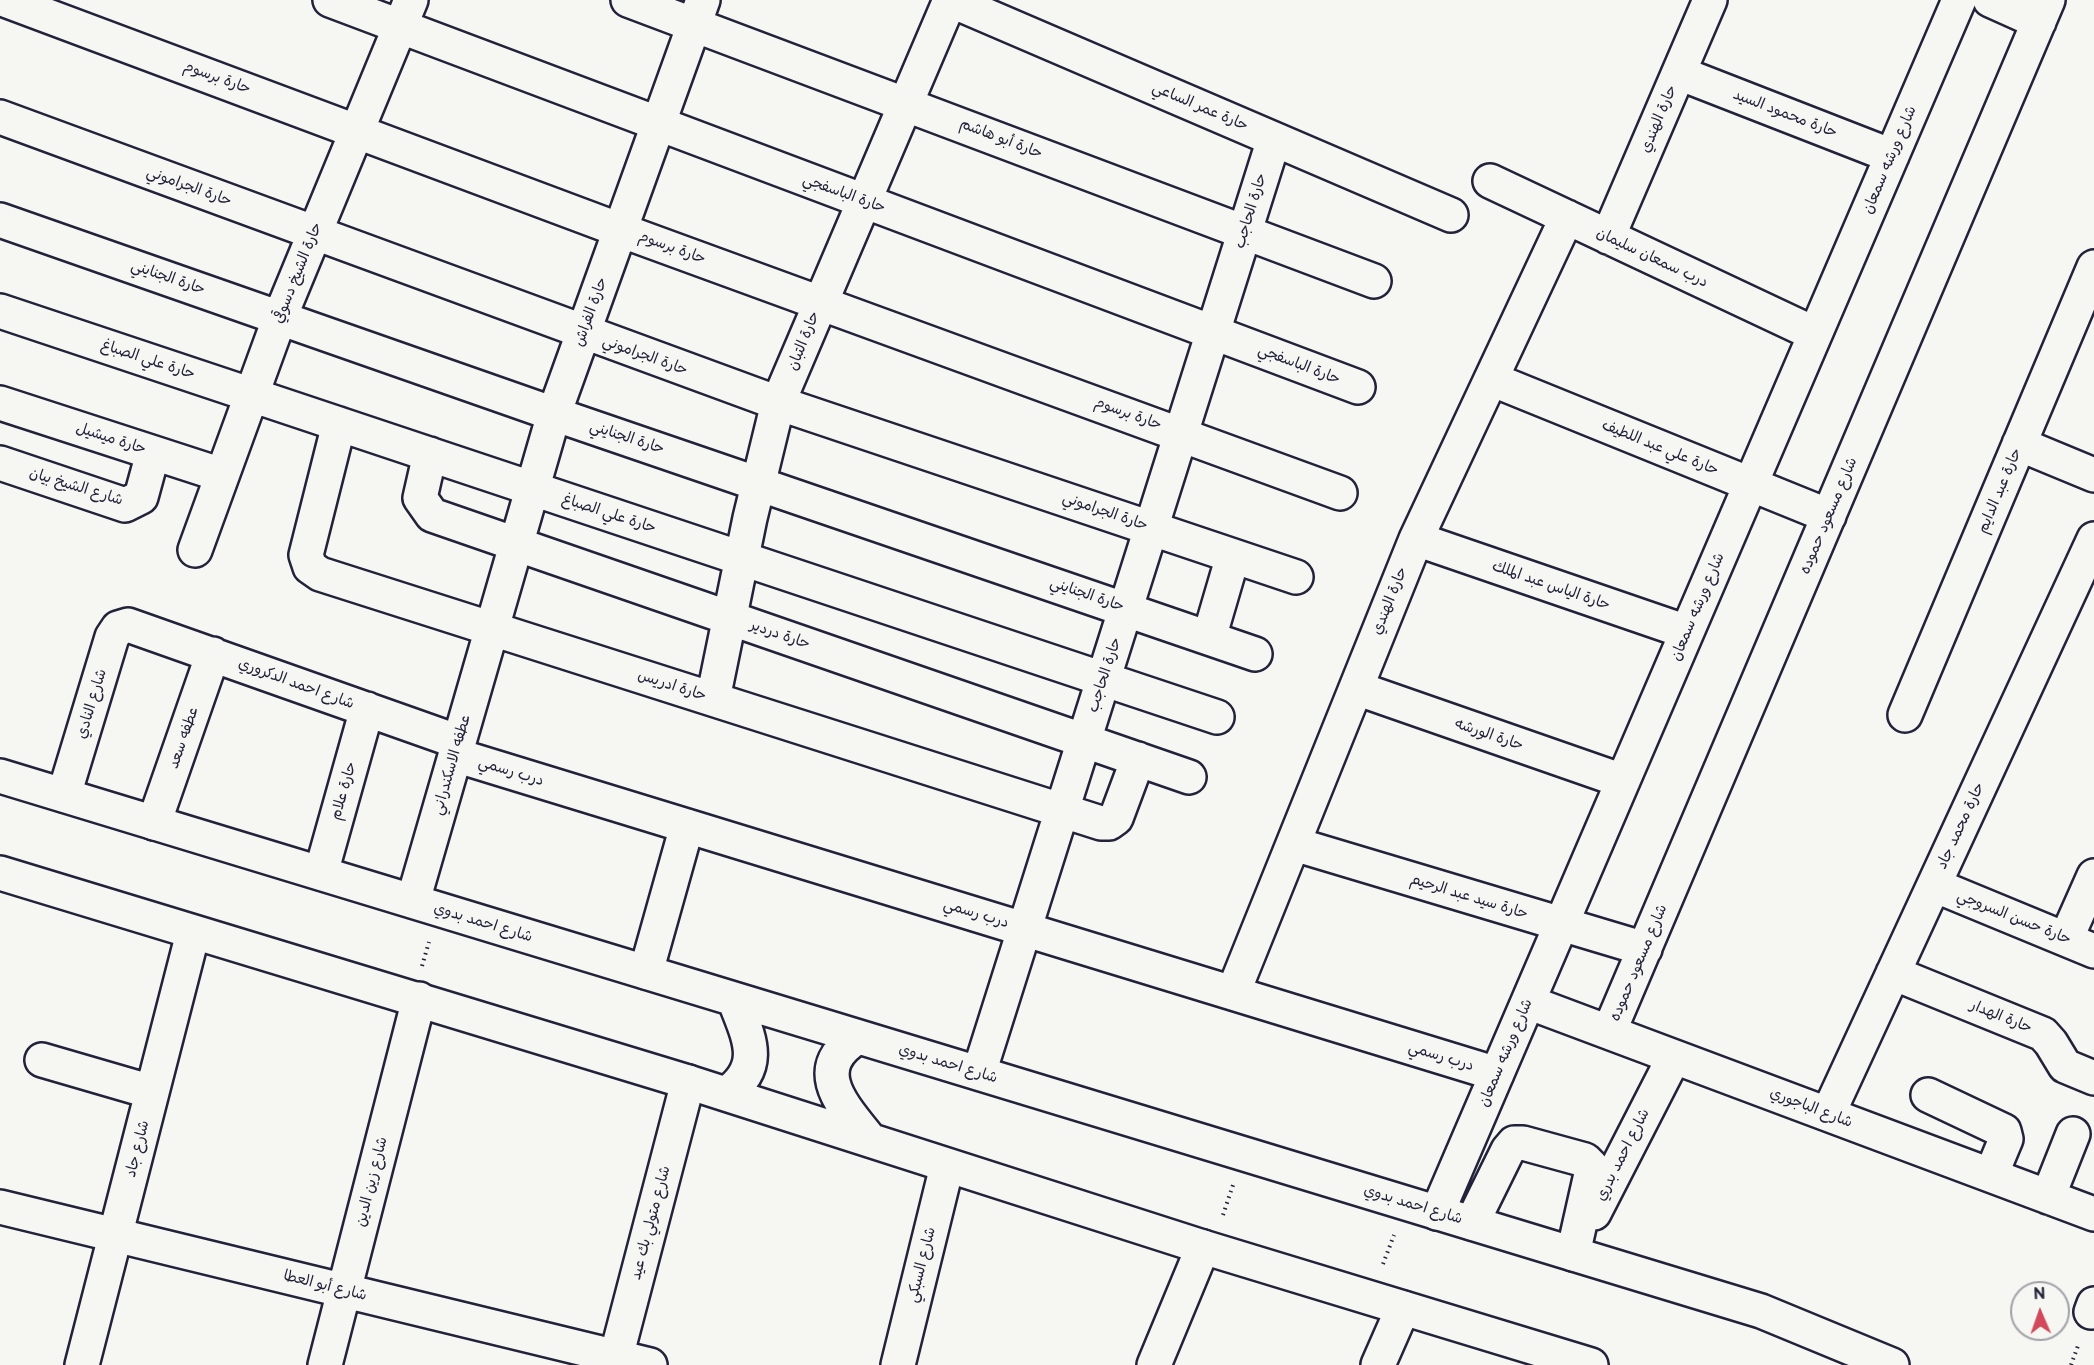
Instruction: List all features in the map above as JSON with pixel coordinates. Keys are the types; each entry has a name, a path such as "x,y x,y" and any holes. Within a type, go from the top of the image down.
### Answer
{"street":[{"name":"حارة برسوم","path":"4,0 620,230 820,301 1340,493"},
{"name":"حارة الباسفجي","path":"330,0 405,13 658,125 1358,387"},
{"name":"حارة أبو هاشم","path":"628,0 698,13 905,103 1374,281"},
{"name":"حارة التبان","path":"713,699 741,558 778,403 950,0"},
{"name":"حارة عمر الساعي","path":"950,0 1451,214"},
{"name":"حارة الهندي","path":"1608,237 1710,0"},
{"name":"شارع ورشه سمعان","path":"1437,1213 1959,0"},
{"path":"1990,0 2044,11"},
{"name":"شارع مسعود حموده","path":"1609,1032 2044,11"},
{"name":"حارة الشيخ دسوقي","path":"195,550 280,317 405,13"},
{"name":"حارة الفراش","path":"492,629 554,414 698,13"},
{"name":"حارة محمود السيد","path":"1679,73 1892,156"},
{"name":"حارة الجراموني","path":"0,117 778,403 1296,577"},
{"name":"حارة الحاجب","path":"979,1073 1274,139"},
{"name":"درب سمعان سليمان","path":"1490,181 1815,334"},
{"name":"حارة الهندي","path":"1233,993 1416,539 1567,217"},
{"name":"حارة الجنايني","path":"0,220 554,414 1255,654"},
{"name":"حارة عبد الدايم","path":"1905,715 2094,267"},
{"name":"حارة علي الصباغ","path":"0,311 1217,717"},
{"name":"حارة علي عبد اللطيف","path":"1491,379 1829,516"},
{"name":"حارة ميشيل","path":"0,403 222,475"},
{"name":"حارة ادريس","path":"339,424 307,549 310,567 320,573 1101,823 1113,821 1118,814 1138,759"},
{"path":"2019,444 2094,475"},
{"name":"شارع الشيخ بيان","path":"0,463 125,504 141,497 153,453"},
{"name":"حارة دردير","path":"430,454 420,498 426,510 432,515 1189,777"},
{"name":"حارة الياس عبد الملك","path":"1416,539 1687,632"},
{"name":"حارة محمد جاد","path":"1828,1114 2094,539"},
{"path":"1209,638 1233,556"},
{"name":"شارع النادي","path":"64,795 112,637 123,626 133,626"},
{"name":"شارع احمد الدكروري","path":"133,626 367,710 457,748"},
{"name":"عطفه الاسكندراني","path":"426,905 457,748 492,629"},
{"name":"عطفه سعد","path":"154,823 213,654"},
{"name":"حارة الورشه","path":"1356,688 1623,781"},
{"name":"حارة علام","path":"321,873 367,710"},
{"name":"درب رسمي","path":"457,748 687,826 1497,1074"},
{"name":"شارع احمد بدوي","path":"0,776 1761,1311 1892,1365"},
{"path":"646,972 687,826"},
{"name":"حارة سيد عبد الرحيم","path":"1293,844 1645,949"},
{"path":"0,873 688,1082 1207,1248 1590,1365"},
{"path":"2080,945 2094,876"},
{"name":"حارة حسن السروجي","path":"1934,885 2080,945"},
{"name":"شارع جاد","path":"82,1365 193,933"},
{"name":"حارة الهدار","path":"1893,973 2043,1034 2065,1066 2094,1078"},
{"name":"شارع زين الدين","path":"325,1365 416,998"},
{"path":"726,1094 745,1076 752,1051 734,999"},
{"name":"شارع الباجوري","path":"1528,1002 2094,1214"},
{"path":"858,1037 838,1054 832,1079 842,1104 870,1140"},
{"name":"شارع احمد بدري","path":"1573,1254 1674,1057"},
{"path":"42,1060 152,1092"},
{"name":"شارع متولي بك عيد","path":"615,1361 688,1082"},
{"path":"1928,1095 2004,1131 2006,1139 1991,1175"},
{"path":"2048,1197 2073,1134"},
{"path":"1472,1223 1508,1150 1514,1143 1523,1143 1585,1160 1591,1166 1591,1174 1573,1254"},
{"name":"شارع السبكي","path":"898,1365 947,1166"},
{"name":"شارع أبو العطا","path":"0,1207 344,1290 615,1361 650,1365"},
{"path":"1154,1365 1207,1248"},
{"path":"1378,1365 1402,1308"}],"path":[{"path":"416,998 426,905"},
{"path":"1207,1248 1244,1154"},
{"path":"1371,1298 1406,1203"}]}
